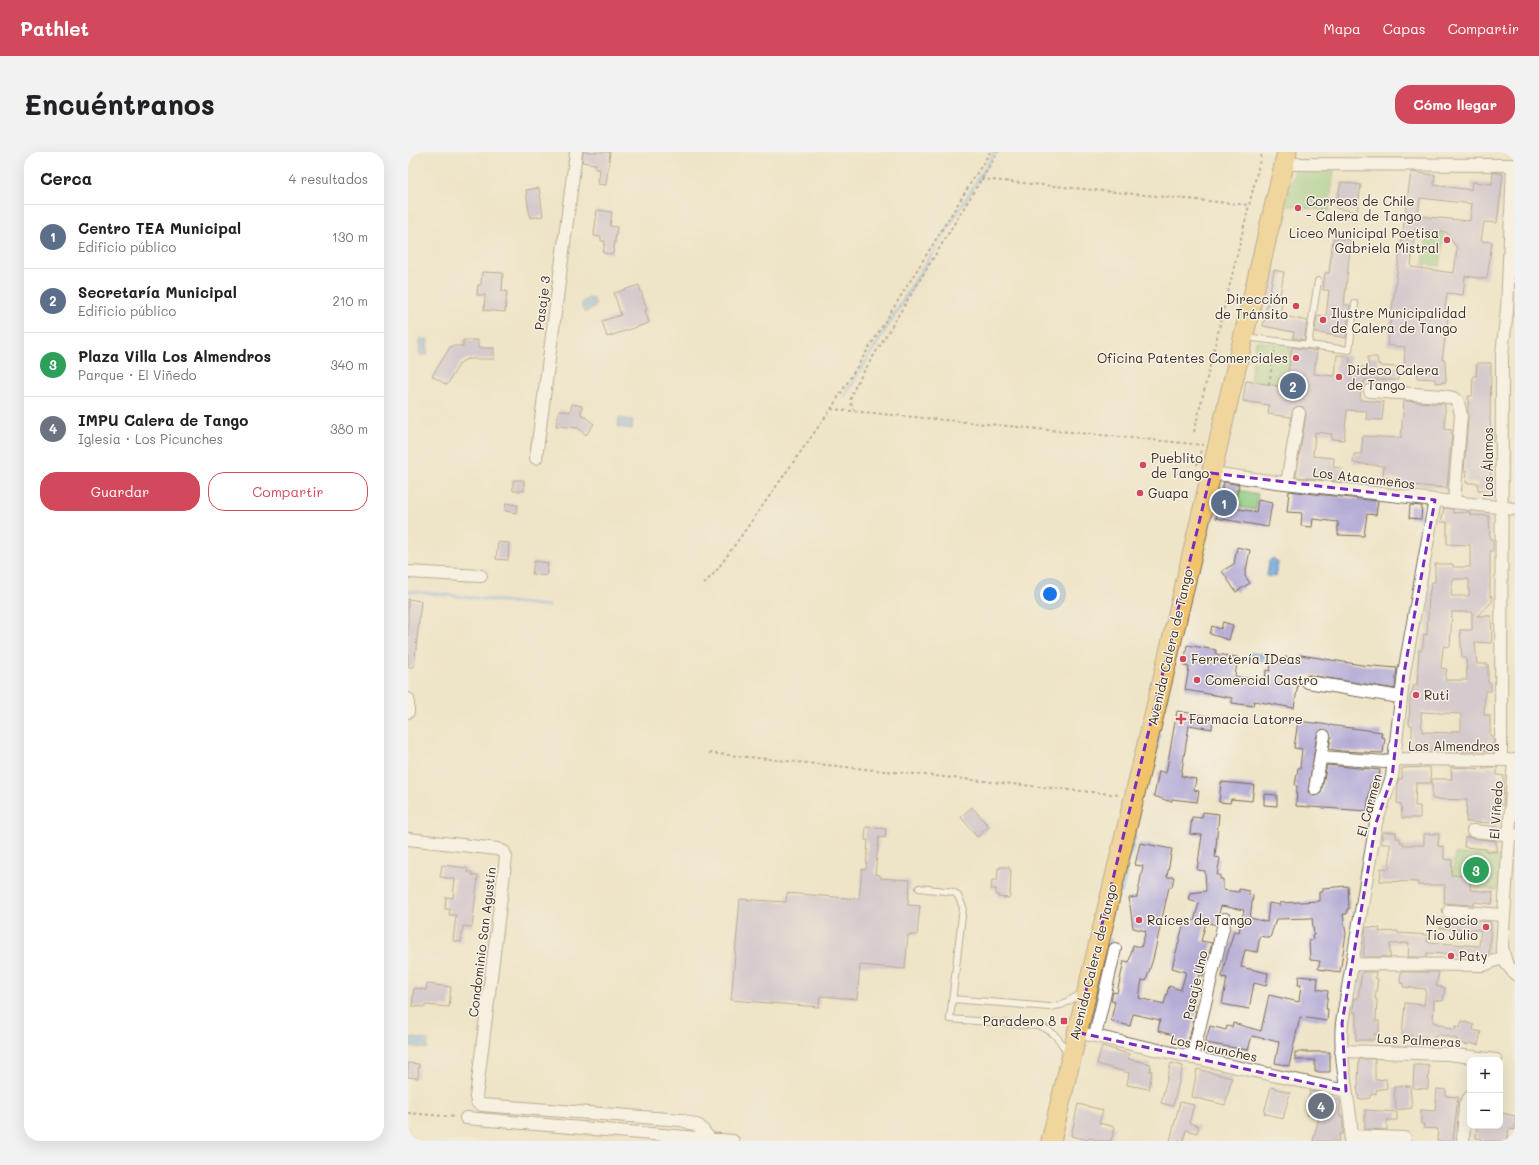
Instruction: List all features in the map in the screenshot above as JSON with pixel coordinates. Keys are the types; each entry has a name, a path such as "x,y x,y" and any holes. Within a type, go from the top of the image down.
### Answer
{"main road":[{"name":"Avenida Calera de Tango","path":"1051,1141 1086,990 1104,930 1210,473 1286,158"}],"street":[{"name":"Pasaje 3","path":"536,458 576,152"},
{"path":"1286,158 1514,165"},
{"name":"Los Álamos","path":"1501,760 1502,354 1511,310 1514,165"},
{"path":"1370,392 1442,396 1453,398 1458,402 1461,416 1454,502"},
{"path":"1287,483 1299,413"},
{"name":"Los Atacameños","path":"1210,473 1515,509"},
{"name":"El Carmen","path":"1350,1139 1351,1111 1346,1091 1341,1051 1342,1023 1376,823 1389,787 1400,697 1435,500"},
{"path":"408,572 481,576"},
{"path":"1308,682 1400,697"},
{"path":"408,698 408,712"},
{"path":"1315,789 1324,736"},
{"name":"Los Almendros","path":"1321,757 1385,762 1393,759 1514,760"},
{"name":"El Viñedo","path":"1504,957 1503,915 1510,886 1514,760"},
{"path":"1473,831 1512,835"},
{"name":"Condominio San Agustín","path":"408,839 497,849 504,852 506,857 476,1097 477,1102 482,1105 682,1120 699,1126 710,1139"},
{"path":"1449,911 1503,915"},
{"name":"Pasaje Uno","path":"1192,1058 1225,919"},
{"path":"1503,934 1515,935"},
{"path":"1095,1036 1115,949"},
{"path":"1352,964 1484,965 1504,957 1515,974"},
{"name":"Los Picunches","path":"1076,1032 1346,1091"},
{"name":"Las Palmeras","path":"1341,1051 1448,1054 1472,1057"},
{"path":"1463,1141 1465,1104 1467,1101"},
{"path":"466,1118 733,1141"},
{"path":"1350,1139 1405,1138"}],"lane":[{"path":"1308,345 1318,281"},
{"path":"1243,337 1349,350 1355,304"},
{"path":"919,888 954,892 958,896 963,907 950,1019 1039,1026 1050,1031 1057,1037 1070,1058"},
{"path":"952,999 1049,1007 1066,1003 1086,990"}],"path":[{"path":"855,411 850,402 857,383 998,152"},
{"path":"1194,432 1262,152"},
{"path":"704,584 717,570 831,409 990,154 994,157"},
{"path":"981,179 1249,205"},
{"path":"1270,384 1277,341"},
{"path":"831,409 1196,444"},
{"path":"710,753 1134,796"},
{"path":"408,1113 466,1118"}],"highlighted area":[{"path":"1211,473 1435,500 1404,673 1392,777 1376,823 1342,1023 1346,1091 1076,1032"}],"green space":[{"path":"1295,168 1334,170 1329,211 1286,205"},
{"path":"1427,232 1444,234 1440,266 1423,264"},
{"path":"1256,341 1291,346 1285,385 1250,380"},
{"path":"1238,490 1258,494 1255,510 1235,506"},
{"path":"1455,854 1500,856 1497,890 1451,885"}],"water":[{"path":"589,298 594,299 596,306 585,313 582,308 582,302"},
{"path":"420,339 428,339 427,355 419,355"},
{"path":"619,418 633,420 632,429 618,427"},
{"path":"1273,558 1278,562 1276,577 1267,576 1269,561"},
{"path":"1251,653 1264,654 1264,661 1251,660"},
{"path":"410,1037 428,1040 427,1049 409,1046"}],"building":[{"path":"583,152 610,152 606,185 598,184 600,169 595,169 596,164 582,162"},
{"path":"1411,172 1435,175 1434,185 1471,190 1472,182 1492,184 1493,172 1503,174 1497,223 1484,222 1481,241 1492,242 1487,279 1465,276 1463,295 1447,293 1445,309 1449,310 1442,360 1445,360 1446,382 1435,383 1435,379 1417,378 1418,371 1404,371 1405,347 1387,345","holes":["1420,198 1472,204 1470,221 1418,216","1415,228 1446,232 1457,248 1454,273 1411,267"]},
{"path":"1341,182 1361,185 1357,212 1336,208"},
{"path":"539,188 543,216 530,218 526,190"},
{"path":"597,210 612,212 610,226 617,227 613,254 603,253 605,241 601,241 601,237 594,236"},
{"path":"1333,238 1351,240 1344,305 1350,305 1346,338 1315,332 1317,316 1326,317 1329,290 1323,290 1325,273 1329,273"},
{"path":"1274,270 1284,272 1280,295 1283,296 1280,315 1307,321 1304,340 1293,338 1294,332 1263,326"},
{"path":"482,272 503,273 502,291 507,291 505,312 484,310 485,295 477,295 478,285 481,285"},
{"path":"639,285 647,310 645,310 649,323 607,337 602,321 621,315 614,293"},
{"path":"463,340 478,340 478,348 494,348 494,359 467,359 460,363 447,385 432,376 451,346 463,346"},
{"path":"1292,347 1317,351 1314,374 1335,376 1337,355 1350,356 1349,367 1368,367 1368,357 1377,357 1378,364 1380,364 1380,366 1398,367 1398,380 1364,380 1364,385 1361,385 1360,400 1384,402 1382,420 1366,419 1367,411 1347,410 1344,440 1331,439 1332,434 1315,432 1313,456 1334,458 1333,467 1342,468 1341,481 1296,477 1306,414 1303,407 1300,406 1294,408 1291,417 1268,414 1269,405 1243,401 1246,381 1286,387"},
{"path":"1477,363 1491,363 1490,420 1491,429 1494,429 1493,441 1486,440 1485,464 1491,465 1491,490 1478,490 1478,483 1466,483 1467,470 1464,472 1468,396 1472,396 1473,376 1476,376"},
{"path":"1404,401 1445,404 1445,429 1452,430 1447,488 1401,484 1401,480 1383,477 1384,466 1353,463 1354,454 1361,454 1363,436 1401,438"},
{"path":"572,404 582,406 581,414 594,424 586,435 578,428 556,426 559,410 570,412"},
{"path":"513,480 524,480 524,491 513,491"},
{"path":"1224,482 1239,485 1234,508 1256,512 1258,500 1272,503 1268,527 1216,518"},
{"path":"1289,491 1378,501 1376,515 1367,514 1364,536 1338,535 1338,522 1313,519 1312,527 1301,526 1302,513 1287,512"},
{"path":"506,503 518,505 516,513 505,511"},
{"path":"1410,505 1422,506 1421,519 1409,518"},
{"path":"1444,508 1453,509 1453,513 1470,512 1470,515 1489,516 1490,539 1493,539 1493,551 1490,551 1490,596 1492,596 1492,602 1477,616 1491,616 1492,639 1491,643 1475,642 1477,664 1488,664 1488,683 1491,683 1491,691 1485,691 1484,715 1490,715 1490,736 1493,736 1493,745 1489,745 1489,751 1443,750 1429,749 1429,747 1412,747 1412,725 1409,725 1410,697 1414,685 1417,685 1419,650 1421,651 1423,646 1424,634 1427,635 1429,596 1432,582 1435,582 1435,564 1453,564 1453,567 1470,567 1470,545 1447,544 1447,522 1441,522","holes":["1453,579 1469,579 1469,596 1451,596","1452,612 1472,612 1472,630 1460,630 1462,658 1466,658 1467,680 1445,680 1447,669 1441,668 1443,648 1444,646 1450,647","1421,712 1461,714 1461,731 1452,731 1452,733 1422,732"]},
{"path":"498,542 509,543 508,560 496,559"},
{"path":"1237,547 1250,550 1245,576 1250,583 1236,592 1222,571 1234,564"},
{"path":"534,561 548,563 546,576 532,574"},
{"path":"408,599 421,601 414,667 408,667"},
{"path":"1223,622 1233,625 1229,640 1210,634 1212,626 1221,629"},
{"path":"1187,645 1216,650 1216,654 1238,657 1235,676 1265,681 1266,670 1270,671 1271,662 1284,664 1285,657 1300,659 1301,655 1362,665 1397,668 1395,689 1309,675 1299,678 1294,708 1254,701 1253,706 1232,703 1232,698 1185,690 1189,667 1184,666"},
{"path":"1177,711 1213,717 1212,729 1189,725 1181,776 1196,779 1194,790 1199,791 1197,802 1172,799 1172,801 1168,801 1154,796 1159,771 1166,773"},
{"path":"1298,721 1382,732 1381,737 1385,738 1383,753 1329,749 1331,737 1329,731 1322,729 1317,735 1308,792 1314,796 1321,793 1327,765 1380,770 1378,784 1370,783 1367,811 1296,806 1297,786 1295,785 1298,768 1300,768 1302,749 1294,748"},
{"path":"1430,767 1431,783 1416,783 1415,806 1420,806 1420,818 1402,818 1401,804 1397,803 1398,782 1399,779 1402,779 1402,768"},
{"path":"1451,767 1487,769 1487,767 1497,767 1497,775 1504,776 1503,805 1499,805 1498,823 1466,822 1467,800 1432,799 1432,779 1452,779"},
{"path":"1221,782 1254,785 1252,801 1231,799 1230,803 1219,802"},
{"path":"1264,794 1277,795 1277,806 1264,805"},
{"path":"972,807 989,827 977,837 961,817"},
{"path":"1203,812 1219,814 1215,857 1220,858 1217,875 1220,875 1220,879 1223,879 1223,890 1239,892 1239,889 1249,891 1249,895 1253,896 1250,918 1267,922 1269,903 1280,905 1280,903 1319,901 1319,892 1323,892 1323,888 1348,886 1349,909 1347,909 1347,914 1343,914 1346,934 1340,972 1318,969 1320,961 1310,960 1309,940 1313,940 1312,935 1314,935 1312,918 1276,919 1270,938 1260,936 1257,952 1245,950 1241,967 1268,973 1266,986 1254,983 1249,1009 1222,1004 1227,978 1222,977 1224,966 1234,931 1239,932 1244,910 1221,906 1216,925 1206,922 1201,941 1212,943 1203,976 1199,975 1193,1003 1195,1003 1193,1010 1196,1011 1188,1042 1173,1038 1174,1035 1158,1031 1160,1020 1133,1014 1130,1026 1114,1022 1111,1020 1115,1002 1111,1001 1113,992 1117,993 1124,961 1129,962 1133,945 1141,947 1146,931 1133,928 1129,898 1137,897 1143,866 1135,865 1140,843 1172,849 1167,877 1174,877 1172,887 1169,887 1153,959 1146,981 1142,980 1139,998 1164,1004 1169,986 1181,990 1186,972 1172,968 1185,918 1194,921 1199,903 1188,900 1190,893 1206,891 1205,871 1197,870 1202,835 1190,834 1192,817 1202,818"},
{"path":"866,827 886,829 885,838 879,837 875,874 880,875 880,878 910,880 908,905 920,906 917,935 908,935 905,969 860,965 857,999 820,996 819,1007 731,1000 740,899 786,902 787,893 859,899 862,869 866,869 868,840 865,840"},
{"path":"1382,832 1396,832 1396,838 1400,838 1400,842 1403,842 1403,845 1424,845 1424,834 1439,834 1438,846 1444,847 1444,859 1452,860 1451,875 1471,876 1470,890 1493,892 1492,904 1475,902 1474,905 1444,903 1445,885 1418,885 1418,882 1380,881 1381,868 1389,869 1390,859 1390,844 1382,844"},
{"path":"1465,837 1496,841 1496,852 1486,851 1486,849 1464,847"},
{"path":"442,865 467,868 467,872 472,872 472,875 478,876 472,927 463,926 461,942 453,941 456,915 449,915 450,909 445,909 446,897 453,898 455,879 440,877"},
{"path":"1000,867 1009,867 1009,870 1011,870 1010,897 1008,898 998,897 996,894 996,889 991,889 992,880 997,880 998,868 1000,869"},
{"path":"1440,918 1491,922 1489,954 1467,953 1467,955 1427,953 1426,957 1408,957 1409,943 1390,944 1390,957 1363,957 1366,927 1380,928 1379,932 1398,931 1398,933 1428,935 1427,942 1479,946 1481,930 1440,928"},
{"path":"1362,972 1376,972 1375,978 1378,979 1375,999 1377,999 1376,1021 1379,1021 1379,1034 1374,1034 1374,1040 1356,1040 1356,1012 1353,1012 1354,998 1358,998"},
{"path":"1401,972 1439,972 1436,986 1445,988 1443,1001 1434,1000 1433,1022 1455,1030 1455,1026 1460,1027 1462,1021 1474,1025 1473,1030 1481,1032 1478,1045 1469,1043 1468,1045 1457,1042 1457,1039 1436,1034 1436,1037 1402,1035 1405,1003 1424,1005 1426,989 1403,987 1403,983 1400,983"},
{"path":"1299,976 1318,978 1317,989 1328,991 1326,1009 1328,1009 1327,1021 1300,1017 1289,1066 1275,1063 1279,1042 1252,1036 1248,1050 1205,1043 1210,1026 1226,1030 1227,1026 1232,1027 1233,1023 1261,1031 1269,995 1299,1002 1301,985 1298,985"},
{"path":"427,984 451,987 449,1007 425,1005 425,1007 412,1006 414,988 426,990"},
{"path":"1102,1046 1129,1054 1128,1059 1151,1064 1150,1071 1152,1071 1149,1089 1127,1085 1129,1073 1097,1064"},
{"path":"1295,1052 1330,1052 1330,1072 1315,1072 1315,1060 1295,1060"},
{"path":"1359,1059 1375,1059 1375,1080 1386,1079 1387,1088 1376,1090 1376,1094 1370,1095 1370,1098 1359,1100 1357,1086"},
{"path":"408,1063 419,1064 418,1078 408,1077"},
{"path":"1171,1063 1183,1066 1173,1106 1161,1103"},
{"path":"1414,1065 1429,1065 1428,1089 1413,1088"},
{"path":"1197,1069 1232,1078 1225,1105 1192,1097"},
{"path":"1410,1086 1412,1108 1396,1110 1394,1087"},
{"path":"1271,1087 1290,1093 1283,1119 1264,1113"},
{"path":"1437,1089 1446,1090 1446,1096 1458,1097 1453,1141 1437,1141 1438,1129 1423,1128 1424,1124 1421,1124 1421,1110 1435,1111"},
{"path":"1310,1091 1329,1095 1328,1098 1340,1100 1340,1117 1343,1117 1343,1134 1340,1134 1339,1141 1313,1141 1319,1117 1306,1115"},
{"path":"1180,1102 1194,1105 1189,1123 1199,1126 1197,1133 1186,1130 1183,1141 1170,1141"},
{"path":"1078,1104 1103,1110 1099,1123 1115,1127 1111,1141 1101,1141 1089,1138 1088,1140 1071,1136"},
{"path":"1365,1110 1397,1112 1397,1120 1387,1120 1387,1130 1365,1129"},
{"path":"1503,1113 1515,1116 1515,1130 1509,1129 1507,1141 1481,1141 1481,1139 1476,1138 1477,1129 1503,1129"}],"waterway":[{"path":"845,395 995,152"},
{"path":"408,591 548,606"},
{"path":"1151,770 1159,735"},
{"path":"1134,840 1135,836"},
{"path":"1128,862 1133,844"},
{"path":"1121,893 1126,872"},
{"path":"1108,945 1110,940"},
{"path":"1102,971 1104,961"},
{"path":"1099,985 1102,975"},
{"path":"1094,1003 1098,989"},
{"path":"1089,1028 1094,1008"}],"place":[{"name":"Correos de Chile - Calera de Tango","path":"1298,208"},
{"name":"Liceo Municipal Poetisa Gabriela Mistral","path":"1447,240"},
{"name":"Dirección de Tránsito","path":"1296,306"},
{"name":"Ilustre Municipalidad de Calera de Tango","path":"1323,320"},
{"name":"Oficina Patentes Comerciales","path":"1296,358"},
{"name":"Dideco Calera de Tango","path":"1339,377"},
{"name":"Secretaría Municipal","path":"1293,386"},
{"name":"Pueblito de Tango","path":"1143,465"},
{"name":"Guapa","path":"1140,493"},
{"name":"Centro TEA Municipal","path":"1224,503"},
{"name":"Ferretería IDeas","path":"1183,659"},
{"name":"Comercial Castro","path":"1197,680"},
{"name":"Ruti","path":"1416,695"},
{"name":"Farmacia Latorre","path":"1181,719"},
{"name":"Plaza Villa Los Almendros","path":"1476,870"},
{"name":"Raíces de Tango","path":"1139,920"},
{"name":"Negocio Tio Julio","path":"1486,927"},
{"name":"Paty","path":"1451,956"},
{"name":"Paradero 8","path":"1064,1021"},
{"name":"IMPU Calera de Tango","path":"1321,1106"}]}
